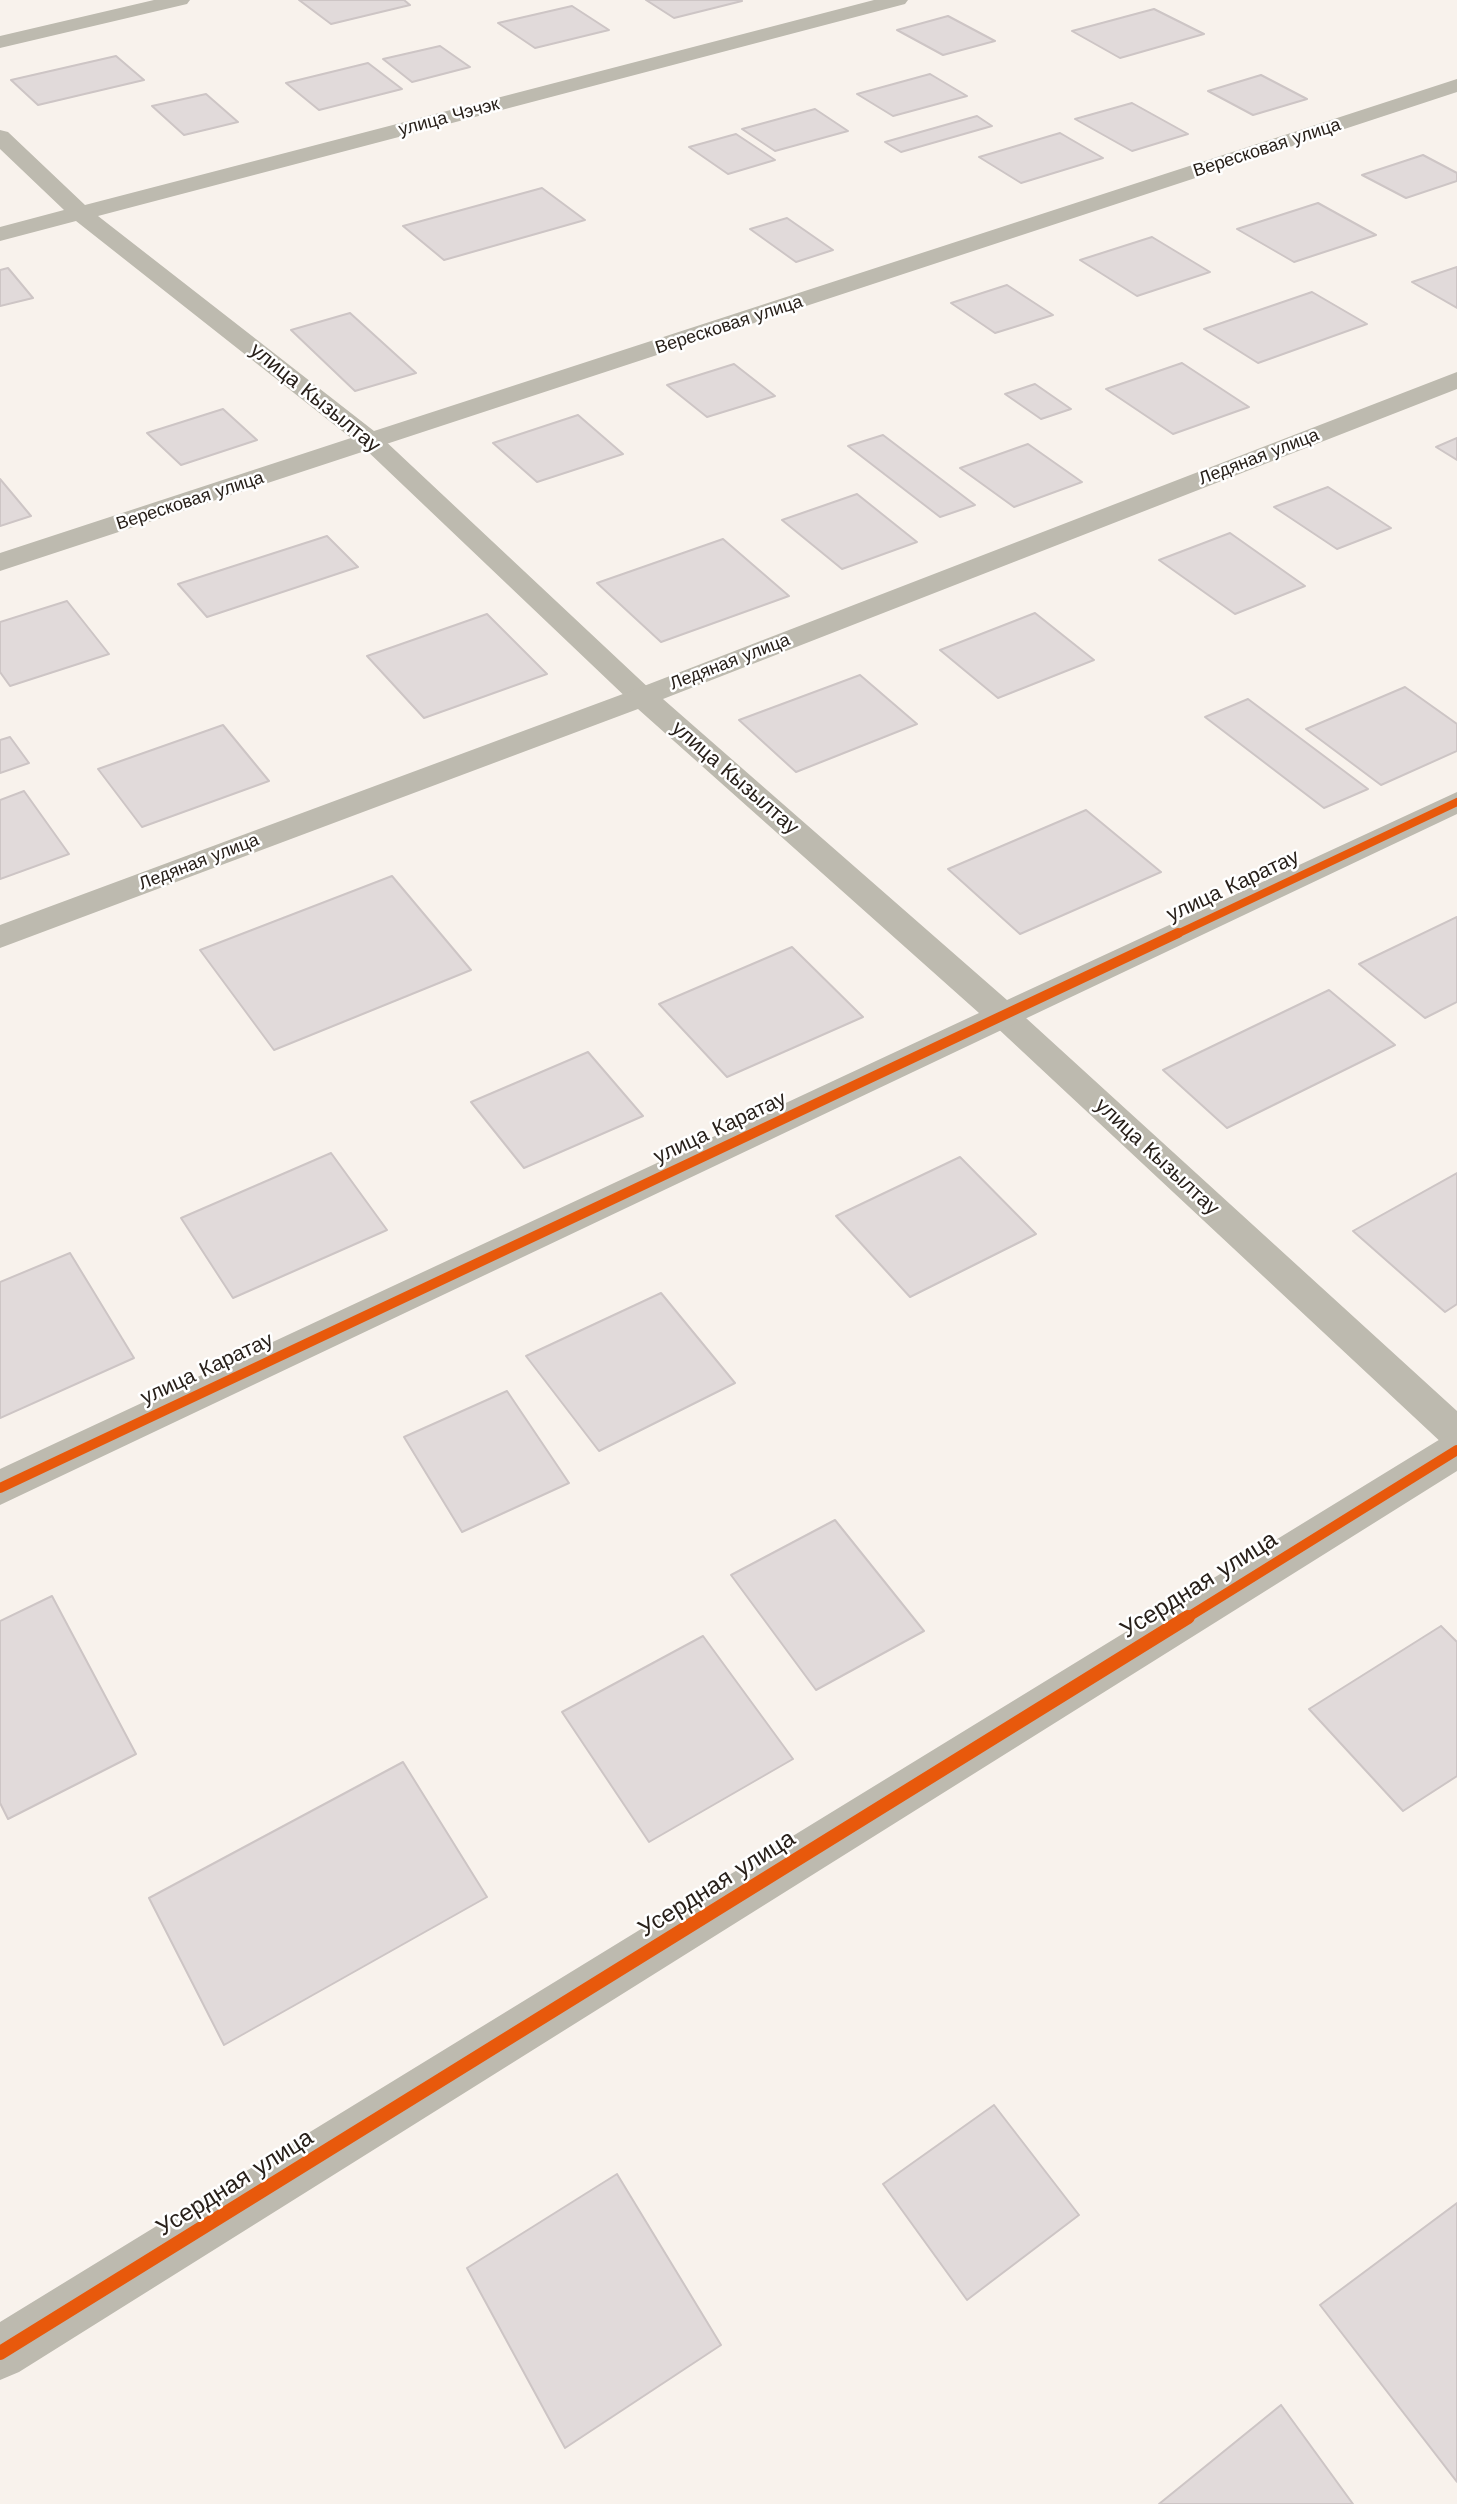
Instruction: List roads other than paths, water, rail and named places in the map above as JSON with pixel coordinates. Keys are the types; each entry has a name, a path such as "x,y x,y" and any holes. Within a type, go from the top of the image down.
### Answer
{"street":[{"path":"0,42 180,0"},
{"name":"улица Чэчэк","path":"0,234 898,0"},
{"name":"Вересковая улица","path":"0,562 1457,85"},
{"name":"улица Кызылтау","path":"0,137 80,213 372,442"},
{"name":"Ледяная улица","path":"0,937 642,696 1457,380"},
{"name":"улица Кызылтау","path":"642,696 1003,1016"},
{"name":"улица Каратау","path":"0,1488 1457,802"},
{"name":"Усердная улица","path":"0,2353 1457,1450"}],"lane":[{"name":"улица Кызылтау","path":"372,442 642,696"},
{"name":"улица Кызылтау","path":"1003,1016 1457,1434"}]}
